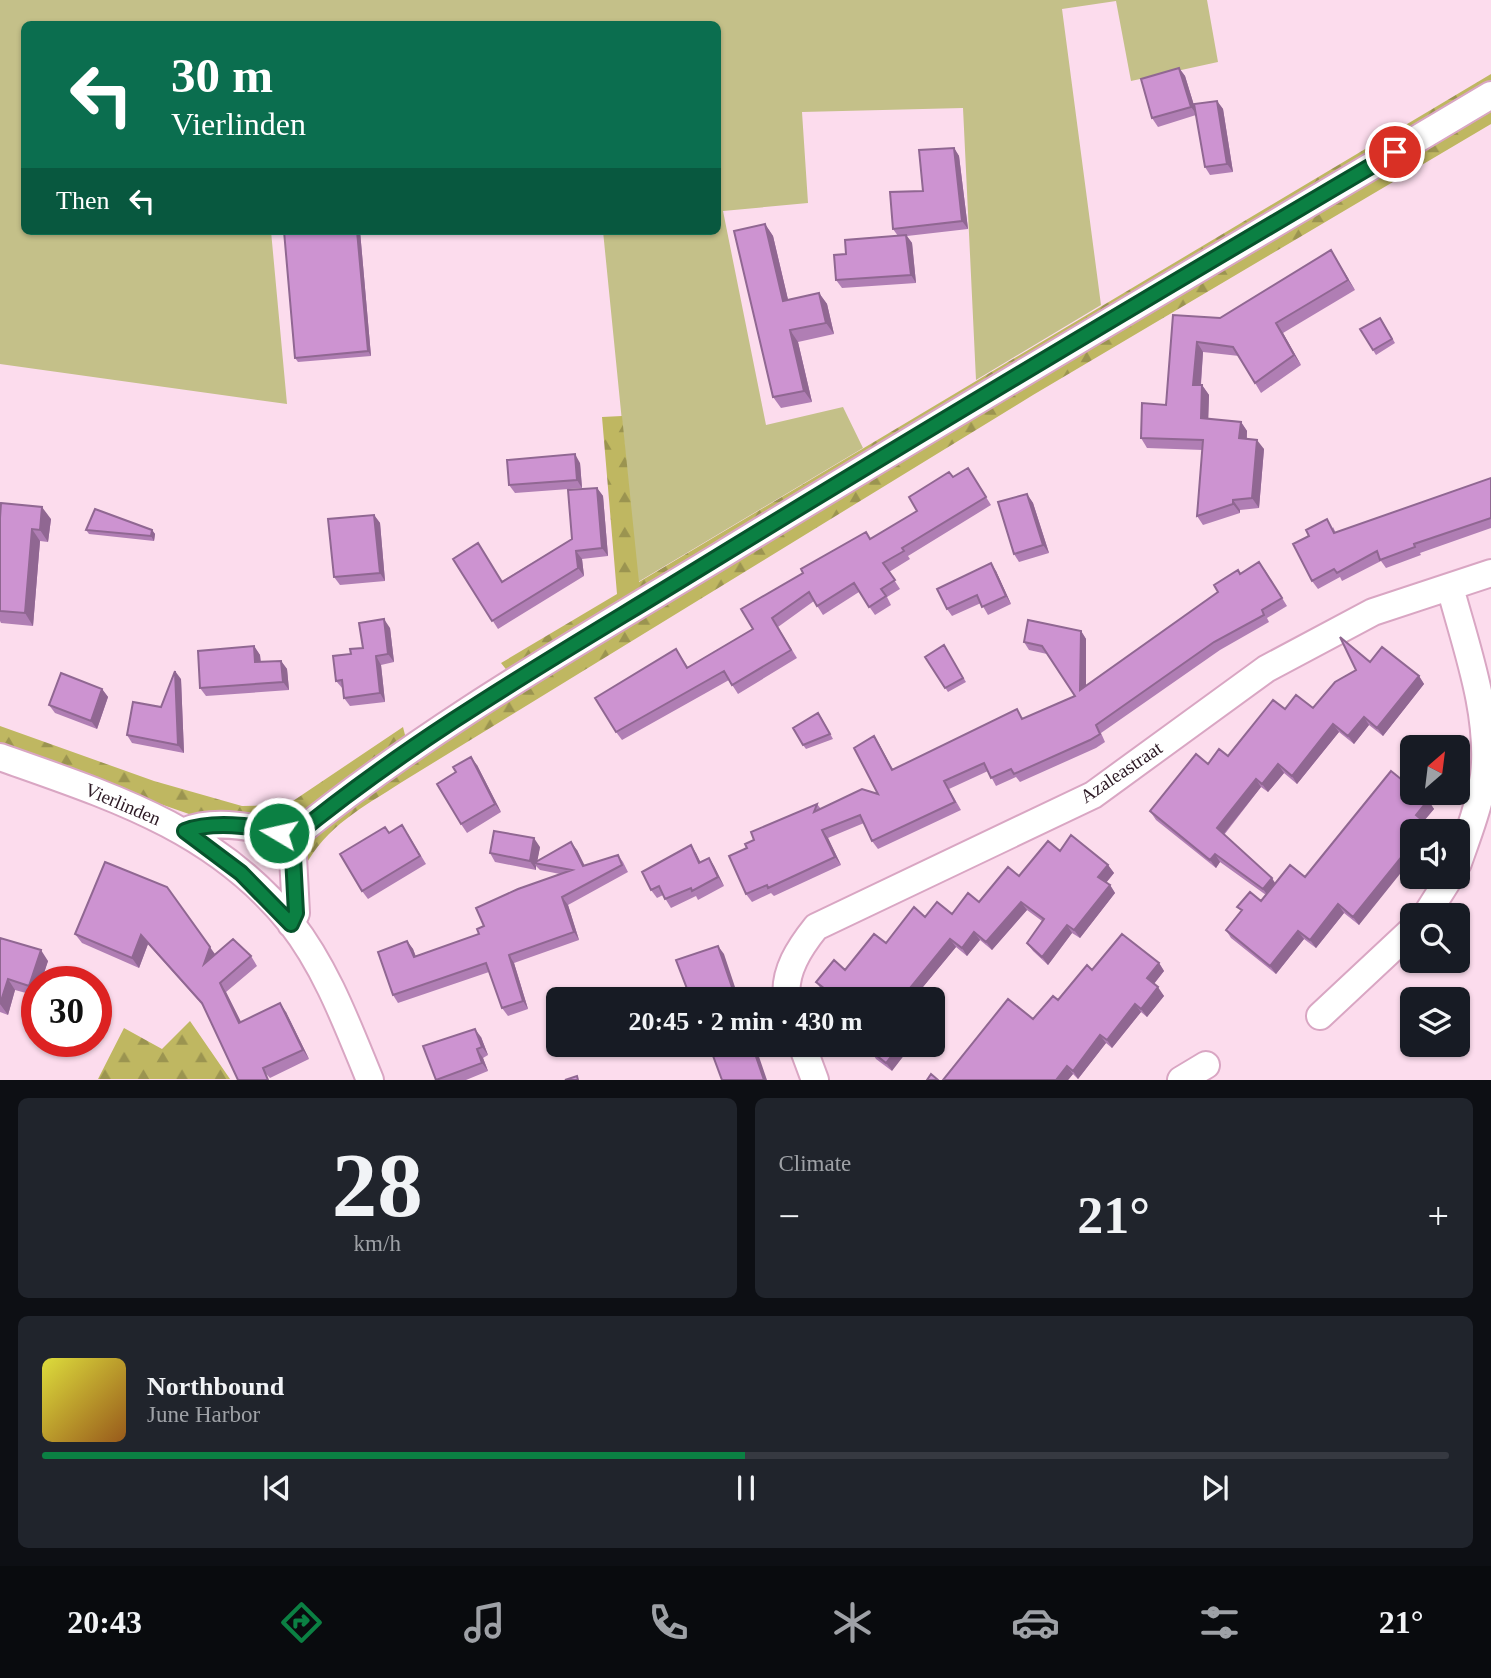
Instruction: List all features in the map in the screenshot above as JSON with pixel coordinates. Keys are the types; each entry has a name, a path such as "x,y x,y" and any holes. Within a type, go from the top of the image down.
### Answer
{"street":[{"path":"292,838 352,788 519,679 794,510 1491,95"},
{"name":"Azaleastraat","path":"786,987 790,969 800,947 816,927 1093,795 1266,669 1373,612 1491,573"},
{"path":"1450,587 1482,708 1484,774 1470,828"},
{"name":"Vierlinden","path":"0,757 117,799 185,831 241,873 291,924 332,991 370,1080"},
{"path":"185,831 198,826 265,829 292,838"},
{"path":"291,924 296,913 292,838"},
{"path":"1320,1016 1400,941"},
{"path":"806,1057 815,1080"},
{"path":"1181,1080 1206,1065"}],"shaded area":[{"path":"0,0 1207,0 1218,62 1131,81 1116,1 1062,9 1101,305 976,380 963,108 802,112 808,203 723,211 766,425 843,407 863,448 638,582 603,235 721,235 721,21 21,21 21,235 271,235 287,404 0,364"}],"green space":[{"path":"1491,74 1491,124 1033,395 402,782 359,809 335,829 323,840 304,868 305,841 520,687 501,663 617,594 602,417 622,416 639,582"},
{"path":"0,726 154,781 242,806 287,805 403,727 407,743 310,812 263,824 209,821 0,748"},
{"path":"190,1021 230,1079 98,1079 109,1057 112,1057 124,1028 162,1049"}],"building":[{"path":"1179,68 1191,107 1152,118 1141,79"},
{"path":"1217,101 1227,164 1205,167 1194,104"},
{"path":"954,148 962,221 893,229 890,192 923,191 919,150"},
{"path":"765,224 783,301 819,293 826,323 790,330 804,391 773,397 734,231"},
{"path":"284,235 357,235 368,351 295,358"},
{"path":"906,235 911,275 836,280 834,255 846,254 845,240"},
{"path":"1331,250 1348,280 1276,323 1294,355 1255,383 1233,347 1197,342 1193,385 1202,385 1201,418 1241,422 1239,438 1257,440 1252,498 1233,500 1233,504 1197,516 1203,440 1141,438 1142,403 1166,405 1173,315 1220,318"},
{"path":"1380,318 1392,339 1373,350 1360,329"},
{"path":"575,454 577,480 509,485 507,460"},
{"path":"968,468 986,497 902,548 904,551 883,563 895,580 881,589 886,596 869,607 854,583 817,606 809,592 772,618 791,650 732,685 724,671 616,732 595,698 676,649 687,668 753,629 741,609 803,573 801,569 866,532 870,539 917,511 909,497 949,472 953,477"},
{"path":"1491,478 1491,518 1414,544 1415,547 1380,560 1377,551 1337,573 1334,569 1312,581 1293,544 1309,536 1306,530 1327,519 1334,533"},
{"path":"597,488 602,548 576,551 578,568 492,621 453,559 478,543 502,582 572,539 568,490"},
{"path":"1027,494 1043,545 1014,554 998,502"},
{"path":"1,503 42,507 40,530 32,529 25,613 0,611"},
{"path":"95,509 152,530 151,536 86,530"},
{"path":"374,515 380,573 334,577 328,519"},
{"path":"1259,562 1282,598 1262,610 1264,615 1214,642 1096,725 1100,734 1014,774 1011,769 991,778 984,763 944,781 955,802 872,841 860,815 822,830 835,857 768,888 767,885 746,894 729,856 747,848 745,844 754,840 751,832 817,804 814,812 862,789 878,794 854,748 874,736 892,770 1017,709 1022,719 1075,696 1042,646 1024,642 1028,620 1081,631 1080,690 1218,592 1214,585 1238,570 1240,574"},
{"path":"991,563 1006,596 982,607 977,595 947,609 937,589"},
{"path":"384,619 388,654 376,656 380,693 344,698 342,680 336,681 333,656 351,654 350,649 363,648 359,623"},
{"path":"1340,637 1370,662 1382,647 1419,676 1377,728 1364,717 1348,736 1333,724 1292,776 1278,764 1262,784 1256,779 1217,828 1272,878 1263,889 1215,854 1210,860 1150,811 1196,754 1208,764 1219,749 1228,756 1273,700 1285,709 1296,695 1313,708 1335,682 1356,670"},
{"path":"944,645 963,678 945,688 925,657"},
{"path":"254,646 255,662 281,661 283,682 200,688 198,651"},
{"path":"175,671 178,745 127,735 133,702 161,707"},
{"path":"61,673 102,689 91,721 49,705"},
{"path":"818,713 830,734 803,745 793,728"},
{"path":"471,757 495,804 461,824 437,784 456,772 453,767"},
{"path":"1391,771 1400,778 1400,805 1424,805 1416,815 1421,819 1400,819 1400,859 1353,917 1338,904 1310,940 1298,931 1270,966 1226,930 1242,910 1237,907 1250,892 1261,901 1290,865 1305,877"},
{"path":"402,825 420,856 362,891 340,854 385,827 389,833"},
{"path":"494,831 534,838 530,861 490,853"},
{"path":"1071,835 1108,865 1098,877 1110,885 1074,930 1067,925 1042,957 1027,943 1044,919 1021,902 986,942 974,932 962,948 950,939 911,987 822,987 816,982 834,960 845,970 874,934 886,943 914,907 925,917 937,902 952,914 968,893 979,902 1008,867 1019,876 1048,841 1060,851"},
{"path":"571,842 583,866 618,855 622,865 562,897 574,932 509,955 523,1001 502,1008 486,963 393,995 378,952 407,941 414,957 479,934 477,929 484,926 476,908 518,889 572,870 534,863"},
{"path":"691,845 699,863 709,858 718,877 692,891 691,888 665,899 659,886 651,890 642,872"},
{"path":"105,862 167,887 210,947 204,964 233,939 251,956 220,983 239,1023 280,1003 303,1050 263,1068 268,1080 238,1080 202,1003 141,935 132,958 75,934"},
{"path":"1122,934 1159,963 1147,978 1158,987 1141,1009 1135,1004 1107,1040 1100,1035 1073,1071 1067,1066 1056,1080 943,1080 1008,999 1033,1019 1053,996 1058,1000 1087,965 1092,970"},
{"path":"0,938 41,950 36,966 21,966 21,983 8,979 0,1004"},
{"path":"718,946 732,987 686,987 676,960"},
{"path":"475,1029 482,1047 477,1049 482,1063 436,1080 423,1046"},
{"path":"713,1057 756,1057 764,1080 722,1080"},
{"path":"878,1057 891,1057 886,1063"},
{"path":"931,1074 938,1080 927,1080"}],"route":[{"path":"279,833 265,829 198,826 185,831 241,873 291,924 296,913 292,838 352,788 519,679 794,510 1395,152"}]}
